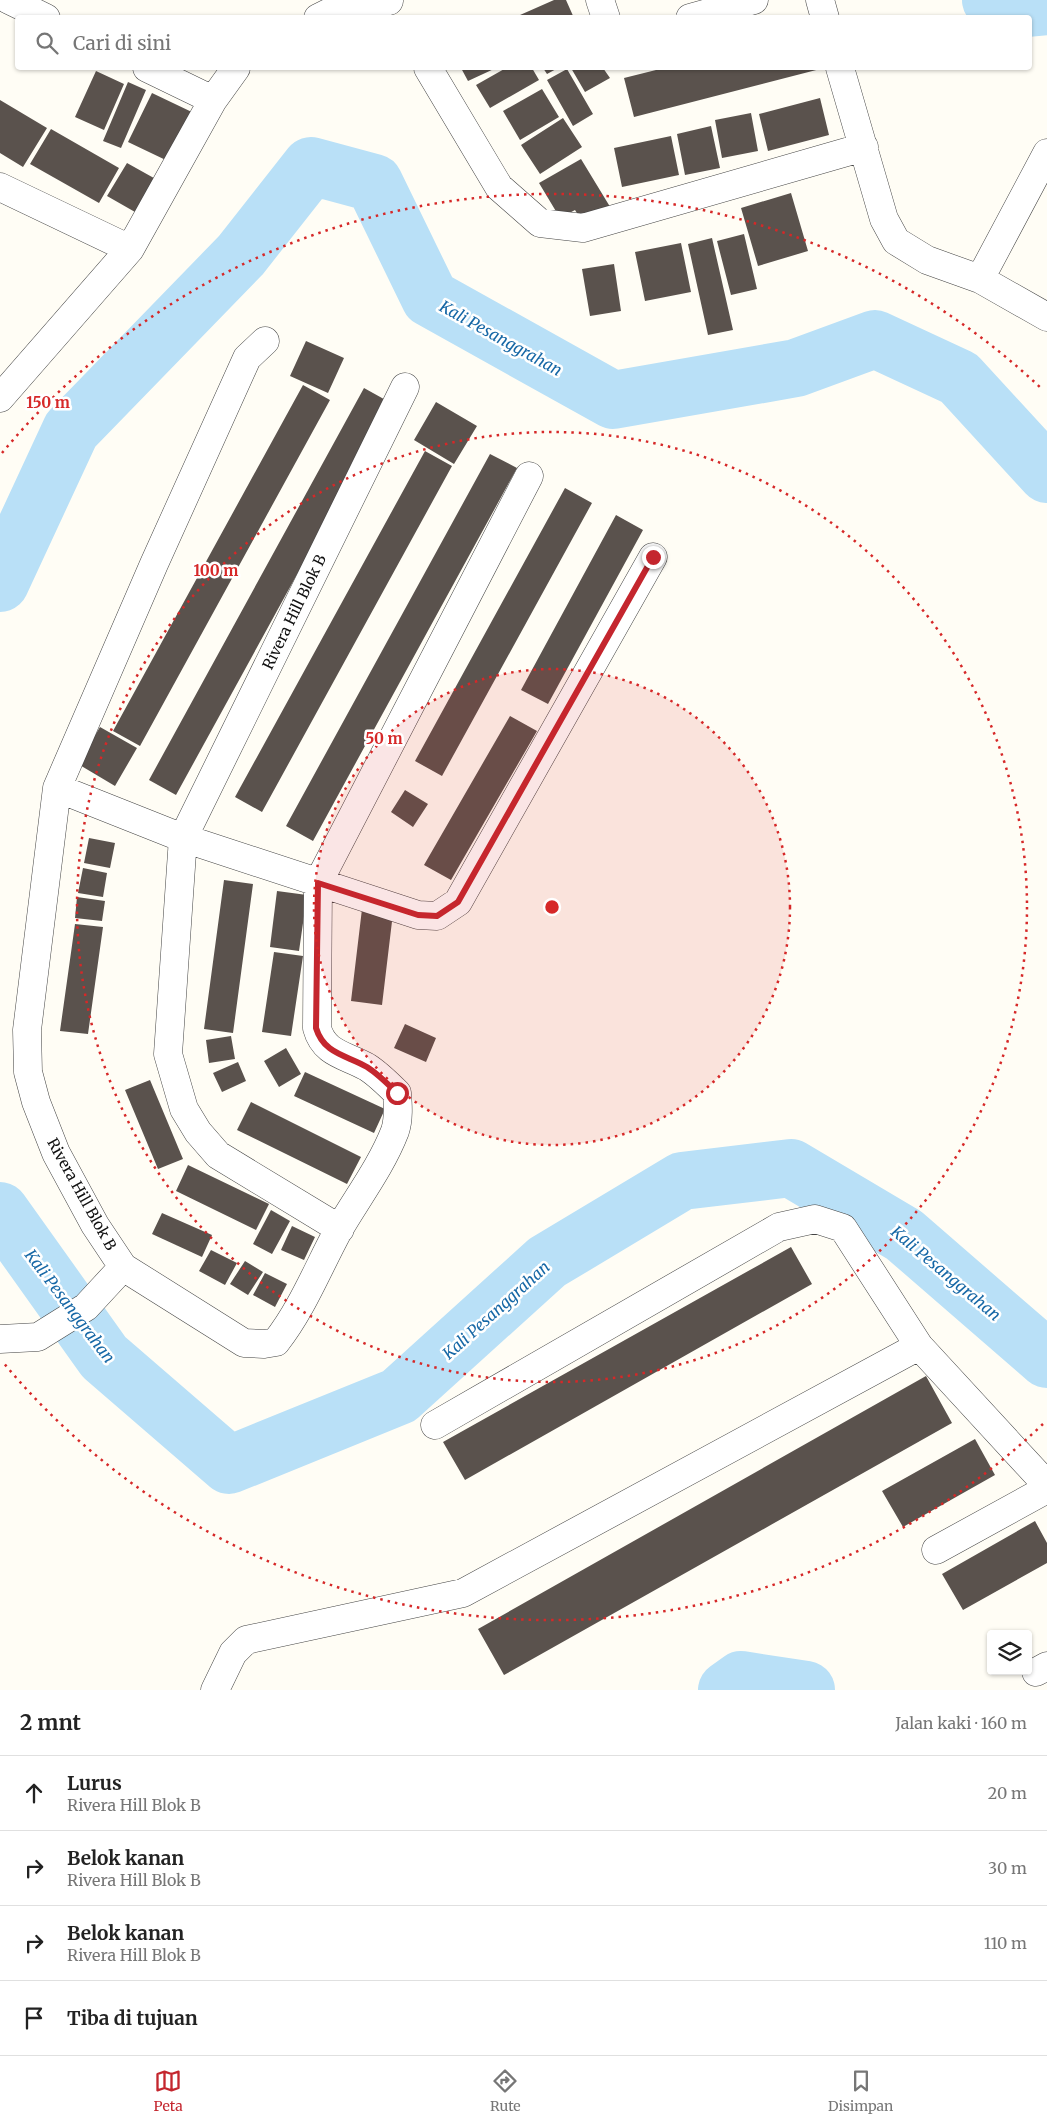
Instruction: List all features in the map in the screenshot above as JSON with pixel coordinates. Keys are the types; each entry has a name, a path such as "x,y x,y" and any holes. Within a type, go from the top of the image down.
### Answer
{"street":[{"path":"600,0 605,15"},
{"path":"701,15 754,0"},
{"path":"820,0 824,15"},
{"path":"16,1 41,15"},
{"path":"324,15 392,6"},
{"path":"151,70 213,100"},
{"path":"0,398 130,249 213,100 235,70"},
{"path":"429,70 499,187 540,223 583,228 864,147"},
{"path":"841,70 884,219 896,240 927,260 980,279 1047,317"},
{"path":"980,279 1047,153"},
{"path":"0,187 130,249"},
{"name":"Rivera Hill Blok B","path":"265,341 247,358 154,564 57,788 26,1030 28,1072 36,1102 56,1153 95,1225 123,1267 244,1343 264,1344 276,1342 288,1327 340,1228 381,1161 396,1129 397,1093 367,1067 328,1048 320,1039 316,1028 318,883 529,476"},
{"name":"Rivera Hill Blok B","path":"340,1228 218,1156 198,1132 184,1109 168,1054 183,838 405,387"},
{"path":"57,788 183,838 418,915 437,916 458,902 653,557"},
{"path":"435,1425 779,1227 815,1219 844,1228 919,1346 1047,1487 936,1550"},
{"path":"0,1339 38,1337 86,1308 123,1267"},
{"path":"216,1690 233,1653 246,1640 462,1592 919,1346"}],"building":[{"path":"554,0 566,0 573,15 520,15"},
{"path":"462,70 492,70 468,81"},
{"path":"502,70 533,70 539,80 490,108 476,85"},
{"path":"544,70 554,70 547,74"},
{"path":"568,70 593,114 573,126 547,80"},
{"path":"572,70 604,70 610,78 585,92"},
{"path":"656,70 816,70 634,117 624,78"},
{"path":"96,71 124,84 104,130 75,117"},
{"path":"128,82 146,90 121,148 103,141"},
{"path":"542,89 559,117 520,140 503,111"},
{"path":"152,93 196,114 172,163 128,142"},
{"path":"820,98 829,135 768,151 759,114"},
{"path":"0,100 47,128 23,167 0,153"},
{"path":"751,113 758,151 722,158 715,120"},
{"path":"563,118 582,147 540,174 521,145"},
{"path":"711,126 720,168 685,175 677,134"},
{"path":"51,129 119,168 99,203 30,164"},
{"path":"671,136 679,175 622,187 614,148"},
{"path":"581,159 612,210 585,226 575,210 560,218 539,183"},
{"path":"127,163 161,182 142,216 107,196"},
{"path":"791,193 808,251 758,266 741,208"},
{"path":"744,234 757,289 731,295 717,241"},
{"path":"712,238 733,330 708,335 688,244"},
{"path":"681,243 691,292 645,301 635,252"},
{"path":"614,264 621,311 590,316 582,269"},
{"path":"306,341 344,358 328,393 290,376"},
{"path":"303,385 330,400 140,746 113,731"},
{"path":"364,388 391,403 176,795 149,780"},
{"path":"436,402 477,426 454,464 414,440"},
{"path":"425,451 452,466 262,812 235,797"},
{"path":"490,454 517,468 313,841 286,826"},
{"path":"565,488 592,503 442,776 415,761"},
{"path":"616,515 643,530 548,704 521,690"},
{"path":"510,716 537,731 451,880 424,865"},
{"path":"100,727 137,748 115,786 78,764"},
{"path":"405,790 428,804 413,827 391,812"},
{"path":"89,838 115,843 110,868 84,863"},
{"path":"83,868 107,873 103,897 78,893"},
{"path":"224,880 253,884 233,1033 204,1029"},
{"path":"277,891 307,895 299,951 270,947"},
{"path":"77,897 105,901 102,921 75,918"},
{"path":"362,909 393,913 382,1005 351,1001"},
{"path":"75,924 103,927 88,1034 60,1031"},
{"path":"274,952 303,956 291,1036 262,1032"},
{"path":"405,1024 436,1038 426,1062 394,1048"},
{"path":"231,1036 235,1059 209,1063 206,1040"},
{"path":"286,1048 301,1074 279,1087 264,1061"},
{"path":"238,1062 246,1081 222,1092 213,1073"},
{"path":"305,1072 385,1109 374,1133 294,1096"},
{"path":"150,1080 183,1159 158,1169 125,1090"},
{"path":"251,1102 361,1157 347,1184 237,1130"},
{"path":"188,1165 269,1204 256,1230 176,1191"},
{"path":"271,1210 290,1221 272,1254 253,1244"},
{"path":"162,1213 212,1235 202,1257 152,1234"},
{"path":"292,1226 315,1237 304,1260 281,1250"},
{"path":"791,1247 812,1284 465,1480 443,1442"},
{"path":"211,1250 237,1263 225,1285 199,1271"},
{"path":"245,1261 263,1272 248,1295 230,1284"},
{"path":"265,1273 287,1284 275,1307 253,1295"},
{"path":"926,1376 952,1423 504,1675 478,1629"},
{"path":"975,1439 995,1475 903,1527 882,1491"},
{"path":"1035,1521 1047,1543 1047,1563 963,1610 942,1574"}],"waterway":[{"name":"Kali Pesanggrahan","path":"991,0 1028,8 1047,6"},
{"name":"Kali Pesanggrahan","path":"0,583 71,430 241,255 311,166 374,183 430,298 613,400 796,368 875,339 959,378 1047,474"},
{"name":"Kali Pesanggrahan","path":"0,1211 104,1357 229,1465 399,1396 547,1262 682,1181 791,1168 904,1235 1047,1359"},
{"name":"Kali Pesanggrahan","path":"727,1690 741,1680 806,1690"}],"route":[{"path":"397,1093 367,1067 328,1048 320,1039 316,1028 318,883 418,915 437,916 458,902 653,557"}]}
